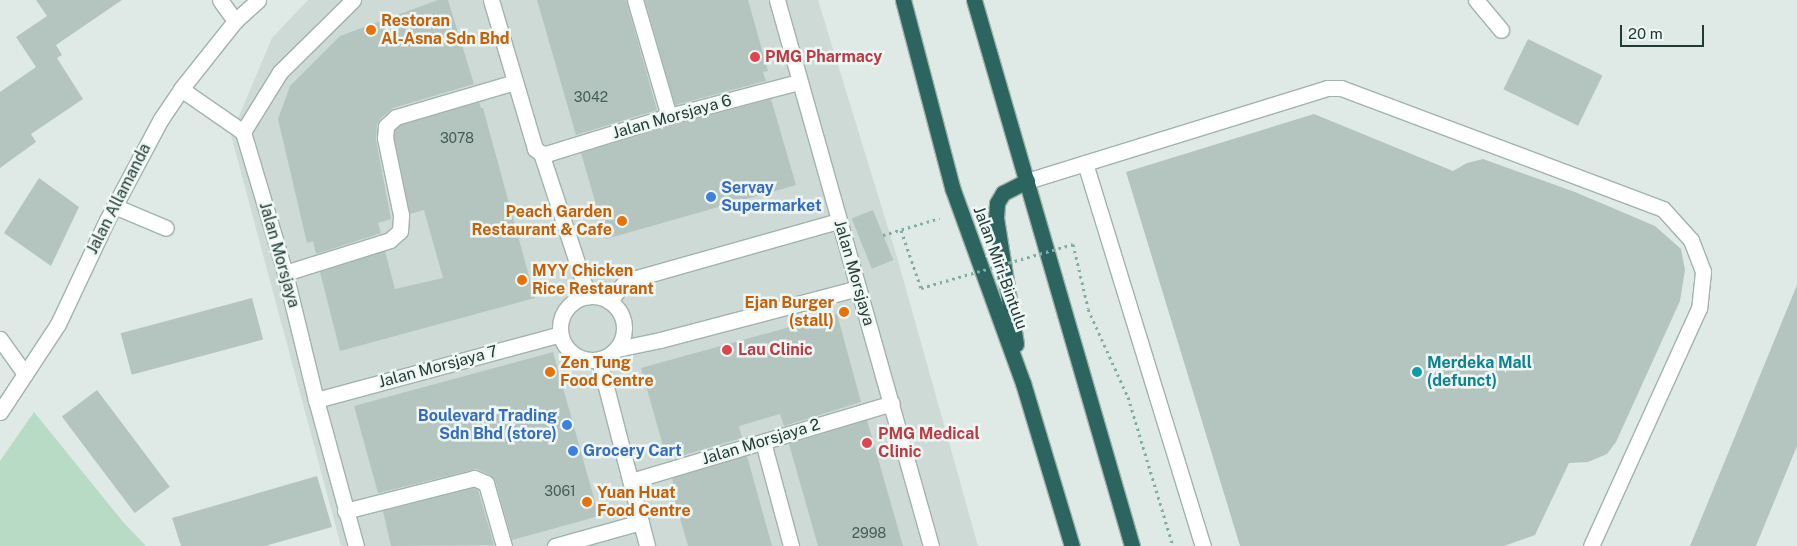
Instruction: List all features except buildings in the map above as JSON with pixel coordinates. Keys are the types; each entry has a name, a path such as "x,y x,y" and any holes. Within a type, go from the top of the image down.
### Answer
{"highway":[{"name":"Jalan Miri-Bintulu","path":"903,0 953,190 1023,382 1072,546"},
{"path":"974,0 1132,546"},
{"path":"1023,382 996,218 997,203 1003,193 1027,181"}],"street":[{"path":"220,0 235,21"},
{"name":"Jalan Allamanda","path":"0,412 58,324 145,145 181,89 235,21 258,0"},
{"path":"181,89 243,132 280,72 353,0"},
{"path":"491,0 535,149 544,153 588,296"},
{"path":"635,0 669,116"},
{"name":"Jalan Morsjaya","path":"777,0 838,221 932,546"},
{"path":"1476,0 1501,30"},
{"path":"285,273 390,240 400,231 401,215 385,138 386,126 396,117 515,82"},
{"name":"Jalan Morsjaya 6","path":"544,153 669,116 799,82"},
{"path":"1027,181 1327,88 1341,88 1663,209 1691,240 1704,272 1699,308 1591,546"},
{"name":"Jalan Morsjaya","path":"243,132 285,273 316,400 356,546"},
{"path":"1086,163 1203,546"},
{"path":"114,206 166,228"},
{"path":"609,301 626,281 838,221"},
{"path":"617,349 660,340 858,288"},
{"path":"588,296 599,297 609,301 622,318 623,334 617,349 609,356 598,360 578,358 570,352 560,334 563,314 569,305 578,299 588,296"},
{"name":"Jalan Morsjaya 7","path":"316,400 560,334"},
{"path":"0,339 25,374"},
{"path":"598,360 647,546"},
{"name":"Jalan Morsjaya 2","path":"630,481 892,403"},
{"path":"763,442 791,546"},
{"path":"345,511 474,478 486,483 504,546"},
{"path":"555,546 641,522"}],"path":[{"path":"883,235 961,212"},
{"path":"901,230 921,288 1073,244 1088,308 1128,397 1172,546"}],"shaded area":[{"path":"308,0 818,0 897,257 978,546 341,546 231,135 272,38"}],"green space":[{"path":"34,412 124,523 146,546 0,546 0,461"}],"place":[{"name":"Restoran Al-Asna Sdn Bhd","path":"371,30"},
{"name":"PMG Pharmacy","path":"755,57"},
{"name":"Servay Supermarket","path":"711,197"},
{"name":"Peach Garden Restaurant & Cafe","path":"622,221"},
{"name":"MYY Chicken Rice Restaurant","path":"522,280"},
{"name":"Ejan Burger (stall)","path":"844,312"},
{"name":"Lau Clinic","path":"727,350"},
{"name":"Zen Tung Food Centre","path":"550,372"},
{"name":"Merdeka Mall (defunct)","path":"1417,372"},
{"name":"Boulevard Trading Sdn Bhd (store)","path":"567,425"},
{"name":"PMG Medical Clinic","path":"867,443"},
{"name":"Grocery Cart","path":"573,451"},
{"name":"Yuan Huat Food Centre","path":"587,502"}]}
